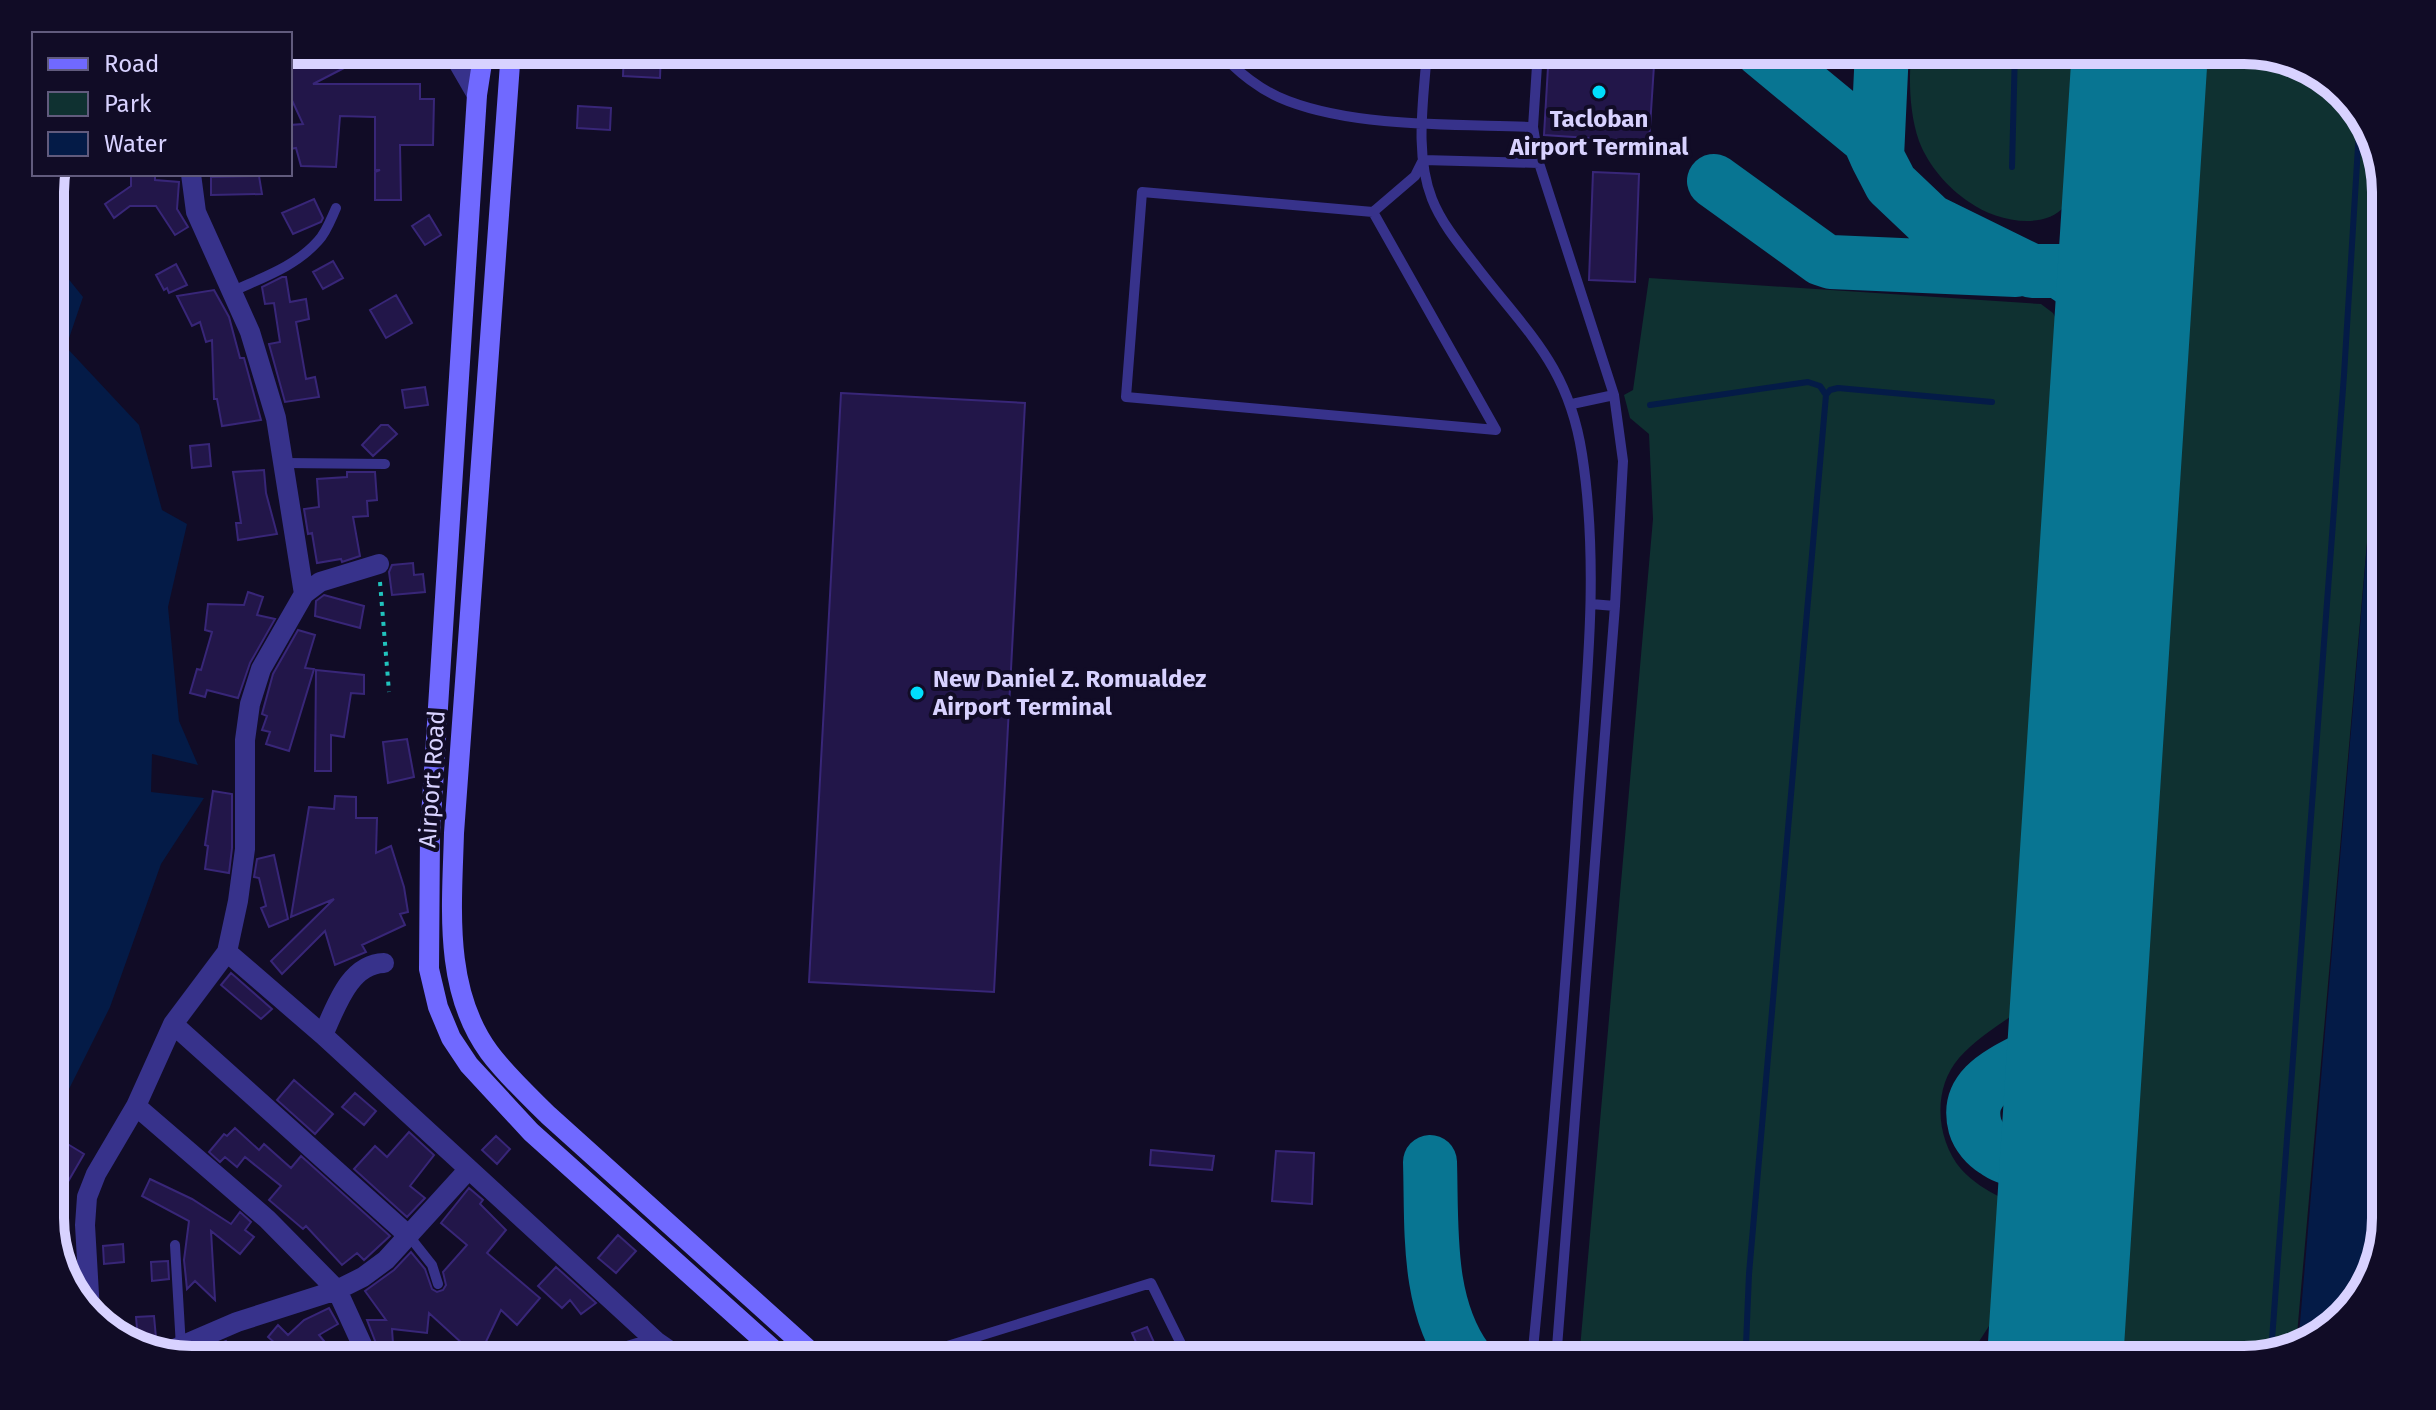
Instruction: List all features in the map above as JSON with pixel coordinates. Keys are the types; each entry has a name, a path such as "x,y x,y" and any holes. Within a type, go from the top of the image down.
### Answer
{"main road":[{"name":"Airport Road","path":"482,64 477,95 430,833 429,969 438,1007 451,1038 469,1065 531,1132 770,1346"},
{"name":"Airport Road","path":"510,64 454,833 452,910 455,969 474,1027 505,1072 548,1115 805,1346"},
{"path":"477,95 506,97"},
{"path":"651,1240 668,1222"},
{"path":"791,1346 797,1338"}],"street":[{"path":"459,64 477,95"},
{"path":"191,176 196,212 250,332 263,372 285,463 304,594"},
{"path":"89,1293 85,1225 87,1197 96,1174 136,1106 173,1024 227,952 245,849 245,740 250,704 261,669 304,594 320,582 379,564"},
{"path":"227,952 323,1035 663,1346"},
{"path":"323,1035 346,988 356,975 373,963 384,963"},
{"path":"173,1024 409,1236"},
{"path":"136,1106 267,1219 337,1290 363,1346"},
{"path":"183,1345 237,1322 337,1290 363,1277 386,1260 468,1170"},
{"path":"644,1346 657,1342"}],"lane":[{"path":"1231,64 1285,101 1322,111 1423,123 1533,127"},
{"path":"1426,64 1423,160 1430,191 1443,220 1495,291 1550,358 1572,404 1587,493 1591,604 1563,1034 1533,1346"},
{"path":"1535,64 1533,127 1539,163 1614,395 1623,461 1615,606 1557,1346"},
{"path":"1423,160 1539,163"},
{"path":"1373,212 1496,430 1126,397 1142,192 1373,212 1415,176 1423,160"},
{"path":"231,292 283,268 304,254 320,239 336,208"},
{"path":"1572,404 1614,395"},
{"path":"285,463 385,464"},
{"path":"1591,604 1615,606"},
{"path":"1563,1034 1582,1036"},
{"path":"409,1236 432,1265 438,1284"},
{"path":"173,1345 175,1245"},
{"path":"947,1346 1151,1283 1182,1346"}],"path":[{"path":"379,564 389,692"}],"green space":[{"path":"1910,64 2074,64 2065,206 2044,219 2018,220 1991,214 1961,196 1933,167 1919,141 1913,119"},
{"path":"2205,64 2261,65 2308,81 2346,114 2365,151 2372,184 2372,486 2297,1334 2261,1345 2120,1346"},
{"path":"1649,278 2041,304 2053,313 2065,336 2013,1015 1959,1058 1950,1070 1941,1099 1942,1129 1953,1157 1970,1178 2002,1198 1991,1323 1976,1346 1580,1346 1653,519 1649,434 1630,418 1624,395 1633,390"}],"water":[{"path":"64,273 83,297 66,347 139,425 162,510 187,524 168,607 179,721 198,765 152,754 151,792 204,798 161,864 110,1007 64,1097"},
{"path":"2372,487 2371,1235 2362,1267 2346,1296 2322,1320 2299,1333"}],"building":[{"path":"303,64 352,64 313,84 420,84 420,99 434,99 433,145 400,145 401,200 375,200 375,172 380,170 375,170 375,117 340,116 336,167 301,166 296,148 292,149 292,125 303,124 292,100 292,68"},
{"path":"623,64 660,64 660,78 623,76"},
{"name":"Tacloban Airport Terminal","path":"1548,64 1654,64 1649,142 1544,135"},
{"path":"578,106 611,108 610,130 577,128"},
{"path":"1593,172 1639,174 1635,282 1589,280"},
{"path":"131,176 155,176 155,180 179,182 177,209 188,227 175,235 156,206 130,206 114,218 105,204 131,186"},
{"path":"259,176 262,194 211,195 211,177"},
{"path":"314,199 323,218 321,222 293,234 282,213"},
{"path":"429,215 441,235 425,245 412,226"},
{"path":"333,261 343,278 323,289 313,272"},
{"path":"176,264 187,285 169,293 156,275"},
{"path":"286,277 290,302 306,299 309,319 296,322 306,379 315,377 319,397 285,402 269,344 280,342 274,303 265,304 262,287"},
{"path":"214,290 229,317 240,358 244,358 261,420 222,426 217,399 214,399 212,340 206,342 200,322 192,326 177,296"},
{"path":"396,295 412,323 386,338 370,310"},
{"path":"425,387 428,405 405,408 402,390"},
{"name":"New Daniel Z. Romualdez Airport Terminal","path":"841,393 1025,403 994,992 809,982"},
{"path":"381,425 388,425 397,434 373,456 362,445"},
{"path":"209,444 211,466 192,468 190,446"},
{"path":"264,470 266,493 277,534 238,540 236,523 241,523 233,472"},
{"path":"347,472 375,472 377,500 367,501 368,516 353,517 360,556 342,562 341,559 317,563 304,509 319,507 317,479 347,477"},
{"path":"413,563 414,575 423,574 425,592 392,595 389,572 392,565"},
{"path":"248,592 263,597 257,615 275,619 250,663 238,698 207,690 205,697 190,693 197,669 201,670 212,632 205,630 208,604 244,605"},
{"path":"324,595 364,606 360,628 315,616 316,601"},
{"path":"298,630 315,635 305,668 314,669 289,751 266,744 270,732 262,730 267,716 262,714 273,674"},
{"path":"316,670 364,675 364,694 351,693 344,737 331,735 331,771 315,771"},
{"path":"407,739 414,777 388,783 383,742"},
{"path":"213,791 232,794 229,873 205,869 208,846 205,845"},
{"path":"335,796 356,797 356,818 377,818 376,853 391,846 404,887 408,912 400,914 405,925 362,945 366,952 335,965 325,931 282,974 271,961 334,899 291,917 309,807 334,809"},
{"path":"274,855 288,919 269,927 261,908 266,906 259,878 254,877 257,859"},
{"path":"231,973 272,1009 261,1019 221,985"},
{"path":"294,1080 333,1114 315,1134 277,1100"},
{"path":"355,1093 376,1111 364,1125 342,1107"},
{"path":"235,1128 259,1150 264,1144 291,1168 301,1156 390,1236 364,1260 357,1253 342,1265 306,1226 303,1229 269,1200 281,1186 245,1157 237,1167 225,1157 220,1162 209,1152 224,1134 227,1136"},
{"path":"409,1132 434,1155 410,1186 425,1198 407,1217 354,1169 375,1146 387,1157"},
{"path":"496,1136 510,1149 497,1164 482,1150"},
{"path":"64,1142 84,1154 64,1184"},
{"path":"1151,1150 1214,1156 1212,1170 1150,1165"},
{"path":"1276,1151 1314,1153 1312,1204 1272,1201"},
{"path":"150,1179 192,1199 231,1224 240,1212 251,1222 245,1230 254,1237 240,1254 211,1231 215,1300 195,1281 187,1289 184,1260 189,1221 142,1196"},
{"path":"469,1188 483,1200 480,1204 506,1230 487,1253 540,1298 517,1325 501,1310 484,1346 464,1345 429,1313 427,1333 392,1329 393,1344 377,1346 367,1320 386,1320 365,1291 394,1270 411,1252 425,1269 432,1289 437,1292 443,1290 446,1285 443,1272 467,1245 441,1223"},
{"path":"618,1235 636,1251 616,1273 598,1258"},
{"path":"123,1244 124,1262 104,1264 103,1246"},
{"path":"168,1261 169,1279 152,1281 151,1262"},
{"path":"556,1267 596,1303 581,1314 570,1300 562,1308 538,1286"},
{"path":"329,1308 338,1324 319,1335 324,1341 319,1346 274,1346 276,1344 268,1337 278,1325 288,1335 304,1320"},
{"path":"154,1316 156,1338 137,1333 136,1317"},
{"path":"1147,1327 1156,1346 1138,1346 1132,1333"}],"waterway":[{"path":"2012,167 2015,64"},
{"path":"2272,1343 2344,375 2359,136"},
{"path":"1650,405 1808,382 1820,386 1826,395"},
{"path":"1746,1345 1749,1274 1826,395 1838,388 1992,402"}],"taxiway":[{"path":"1778,64 1869,139 1877,157"},
{"path":"1881,64 1877,157 1891,184 1930,221 2032,271 2059,271 2112,307 2118,320 2119,361"},
{"path":"1714,181 1822,259 1831,262 2016,270"},
{"path":"2059,271 2081,272 2100,268 2115,258 2127,239"},
{"path":"2071,1097 2060,1134 2043,1151 2027,1158 2002,1155 1985,1143 1975,1126 1974,1109 1978,1095 1987,1084 2053,1043 2077,1015"},
{"path":"1430,1162 1434,1265 1444,1315 1459,1346"}],"runway":[{"path":"2056,1346 2139,64"}],"place":[{"name":"Tacloban Airport Terminal","path":"1599,92"},
{"name":"New Daniel Z. Romualdez Airport Terminal","path":"917,693"}]}
